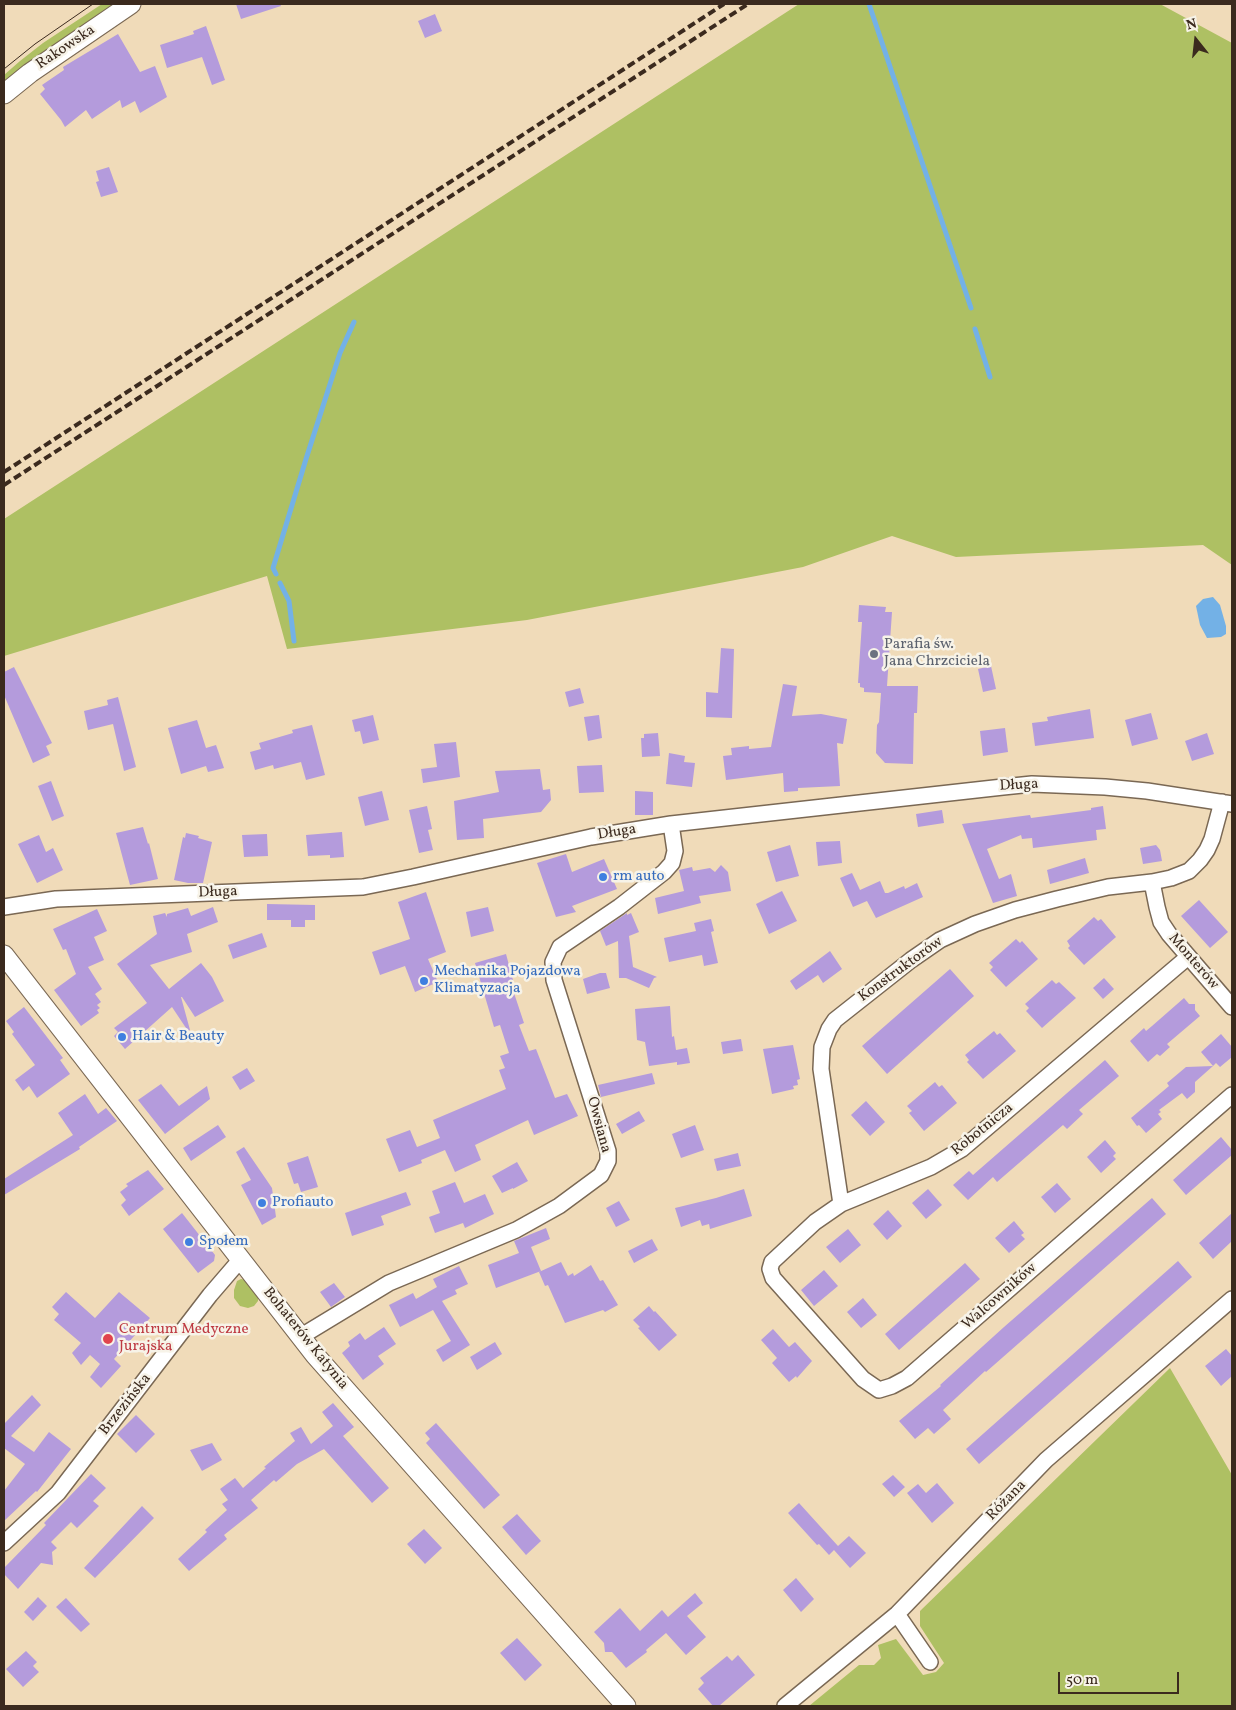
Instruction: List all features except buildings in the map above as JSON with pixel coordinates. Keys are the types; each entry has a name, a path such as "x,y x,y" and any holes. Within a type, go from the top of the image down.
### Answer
{"street":[{"name":"Rakowska","path":"4,94 30,73 131,4"},
{"name":"Długa","path":"4,907 56,899 363,887 592,837 671,824 1032,784 1147,791 1227,803"},
{"path":"1152,882 1172,878 1189,871 1200,860 1212,839 1227,803"},
{"name":"Owsiana","path":"300,1337 389,1283 516,1230 560,1206 601,1175 608,1161 608,1151 554,980 553,962 560,947 619,907 664,872 672,863 675,851 671,824"},
{"name":"Monterów","path":"1152,882 1161,922 1188,957 1232,1007"},
{"name":"Konstruktorów","path":"841,1204 821,1069 822,1047 835,1020 911,960 940,940 975,924 1015,910 1108,887 1152,882"},
{"name":"Bohaterów Katynia","path":"4,955 300,1337 626,1706"},
{"name":"Robotnicza","path":"773,1278 770,1269 772,1262 815,1222 841,1204 931,1167 962,1149 1188,957"},
{"name":"Walcowników","path":"773,1278 863,1379 879,1390 892,1386 907,1378 1232,1095"},
{"name":"Brzezińska","path":"4,1543 58,1493 210,1295 241,1260"},
{"name":"Różana","path":"785,1706 897,1614 1046,1460 1232,1299"},
{"path":"897,1614 930,1662"}],"green space":[{"path":"102,4 115,4 47,50 4,83 4,75 20,61 43,43"},
{"path":"799,4 1160,4 1232,43 1232,565 1203,545 956,557 892,536 803,567 527,620 287,649 267,576 4,656 4,519"},
{"path":"241,1279 246,1280 258,1295 258,1301 254,1306 248,1308 240,1306 234,1298 237,1281"},
{"path":"1170,1368 1232,1475 1232,1706 809,1706 859,1665 874,1665 881,1658 878,1645 896,1639 923,1675 936,1672 944,1663 920,1626 920,1611"}],"water":[{"path":"1213,597 1220,605 1226,626 1226,634 1221,637 1207,638 1200,625 1196,606 1203,599"}],"waterway":[{"path":"869,4 971,308"},
{"path":"276,574 273,568 306,459 340,353 354,322"},
{"path":"975,329 990,377"},
{"path":"280,583 289,601 294,641"}],"tram line":[{"path":"4,69 35,44 93,4"}],"railway":[{"path":"4,472 724,4"},
{"path":"4,485 748,4"}],"place":[{"name":"Parafia św. Jana Chrzciciela","path":"874,654"},
{"name":"rm auto","path":"603,877"},
{"name":"Mechanika Pojazdowa Klimatyzacja","path":"424,981"},
{"name":"Hair & Beauty","path":"122,1037"},
{"name":"Profiauto","path":"262,1203"},
{"name":"Społem","path":"189,1242"},
{"name":"Centrum Medyczne Jurajska","path":"108,1339"}]}
